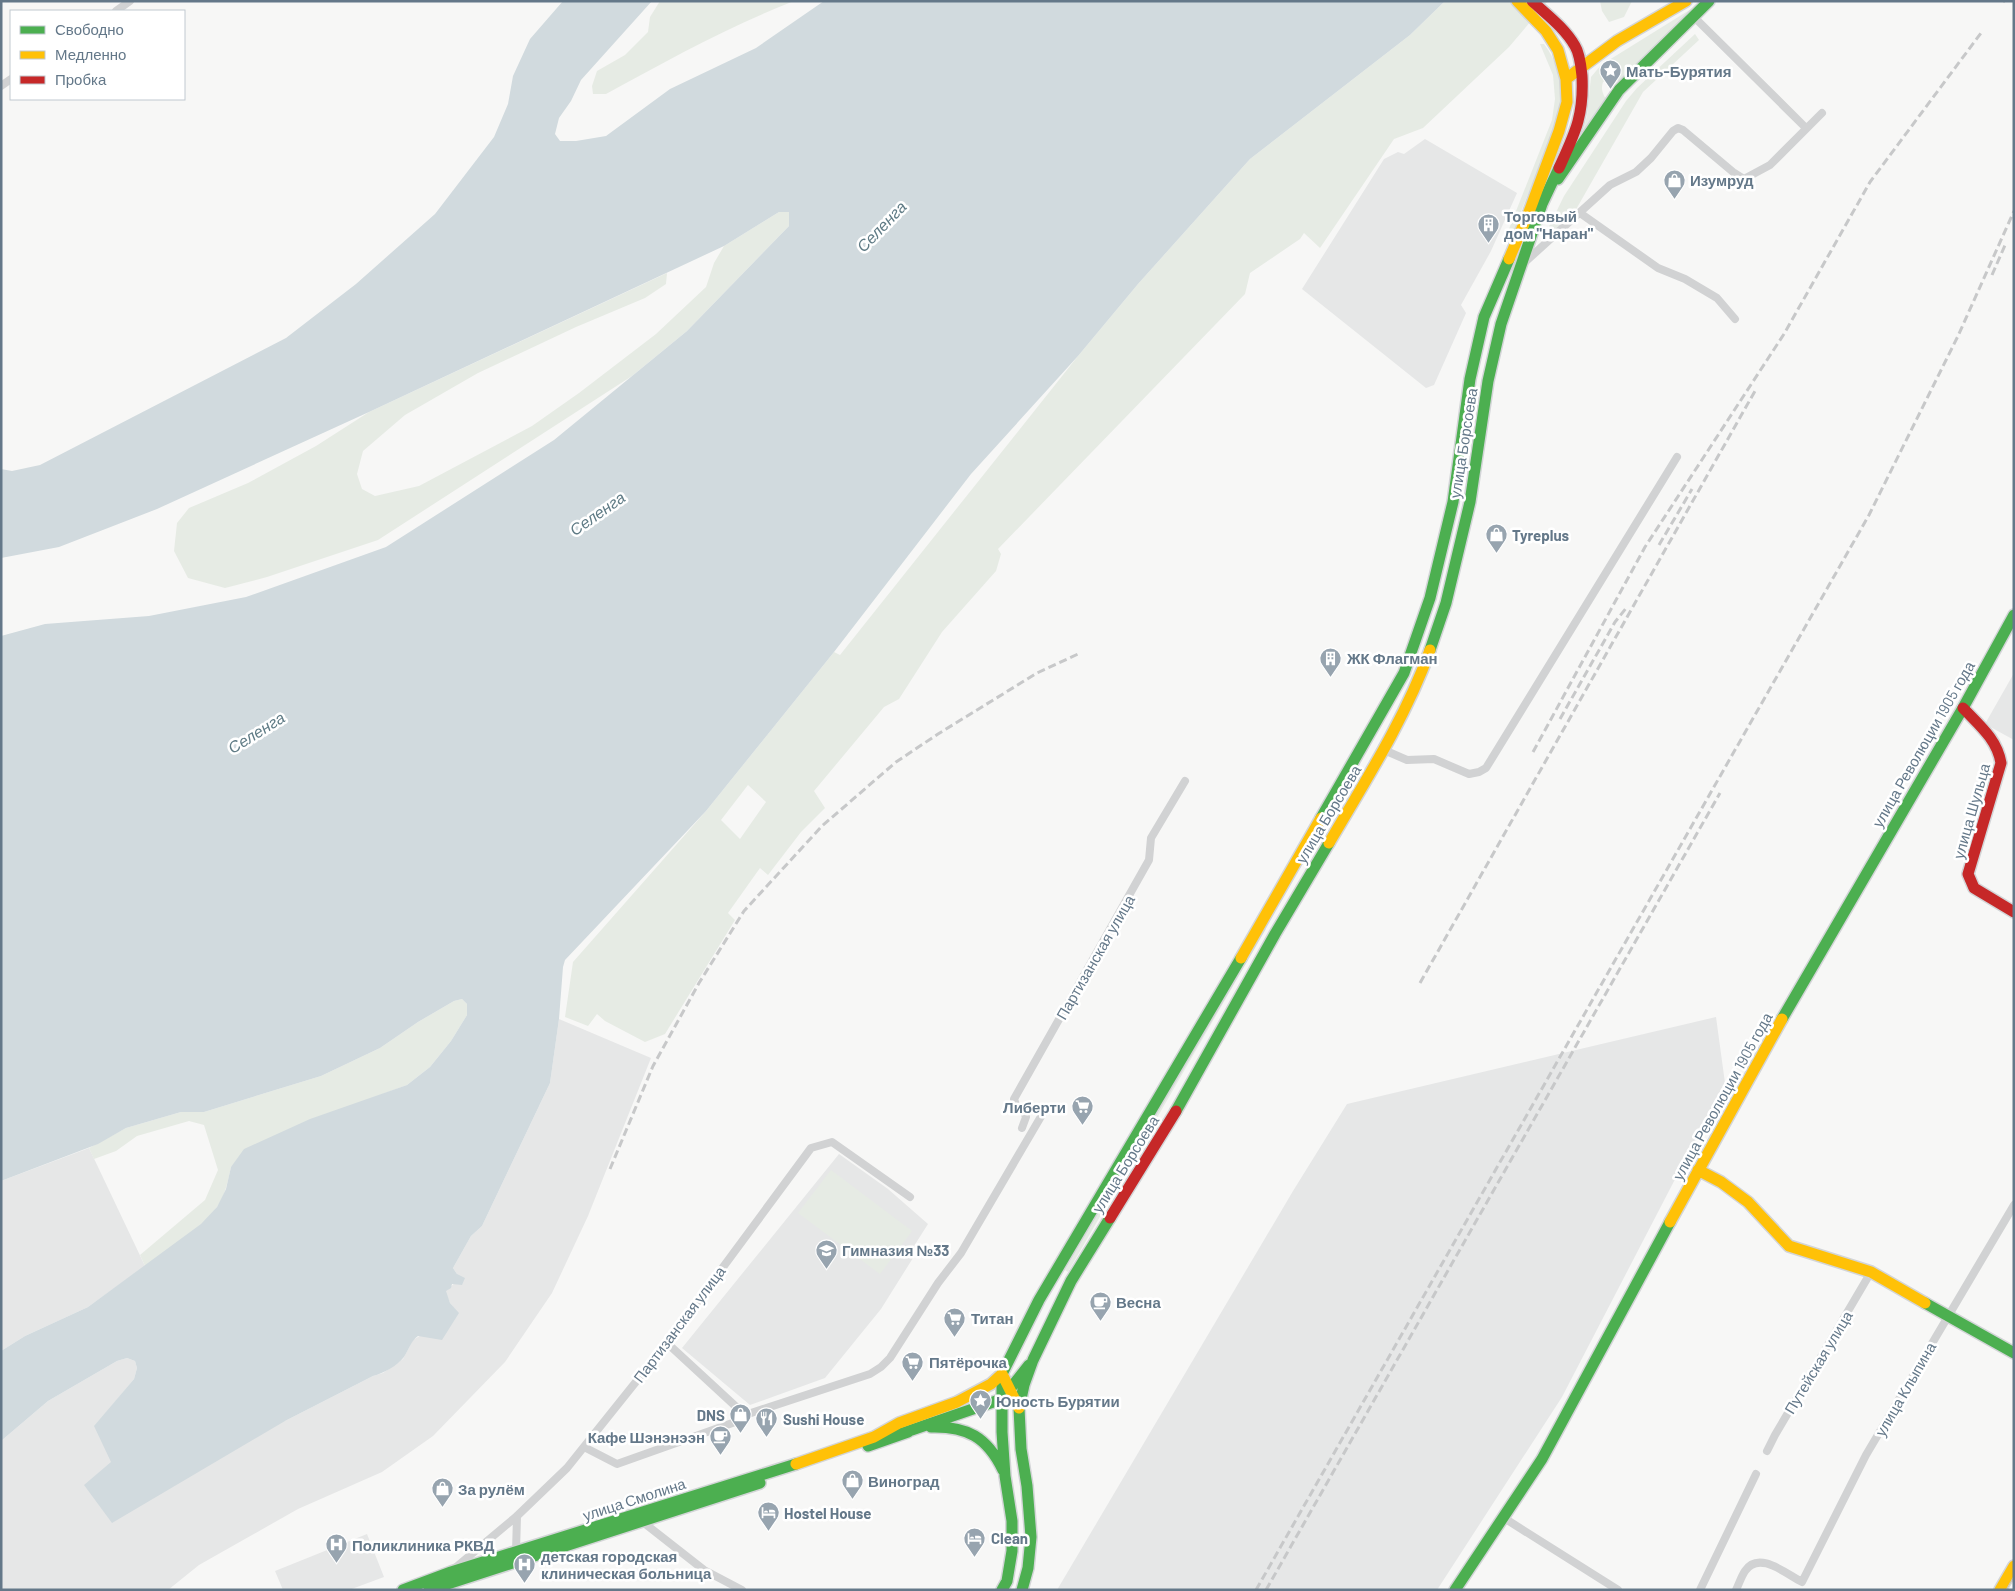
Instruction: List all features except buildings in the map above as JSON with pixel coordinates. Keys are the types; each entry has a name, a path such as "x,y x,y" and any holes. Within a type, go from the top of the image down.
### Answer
{"main road":[{"name":"улица Борсоева","path":"1002,1590 1006,1581 1012,1543 1012,1521 1005,1476 1002,1432 1002,1374 1039,1300 1404,673 1430,598 1453,502 1470,379 1484,317 1529,212 1559,131 1567,102 1566,79 1558,50 1546,31 1517,1"},
{"name":"улица Борсоева","path":"1022,1590 1028,1568 1031,1537 1027,1486 1021,1449 1019,1408 1024,1384 1033,1360 1071,1281 1166,1129 1275,934 1384,750 1419,680 1446,603 1470,502 1493,353 1542,204 1576,132 1583,100 1581,66 1576,46 1555,22 1532,1"},
{"path":"1566,79 1594,56 1686,1"},
{"path":"1542,204 1619,90 1709,1"},
{"path":"1576,46 1586,54 1594,56"},
{"name":"улица Революции 1905 года","path":"1455,1590 1542,1459 1698,1170 1801,986 1963,708 2014,615"},
{"name":"улица Шульца","path":"1963,708 1996,744 2000,753 2000,763 1968,874 1970,882 1974,888 2014,912"},
{"path":"1366,740 1384,750"},
{"path":"1698,1170 1721,1182 1748,1202 1789,1246 1871,1272 1947,1317 2014,1353"},
{"path":"1056,1272 1071,1281"},
{"name":"улица Смолина","path":"874,1436 908,1432 922,1428 1002,1399 1033,1360"},
{"path":"1002,1374 1019,1408"},
{"name":"улица Смолина","path":"402,1590 433,1587 451,1572 637,1518 874,1436 899,1423 957,1402 991,1384 1002,1374"},
{"path":"922,1428 941,1426 962,1428 990,1446 999,1460 1005,1476"},
{"path":"433,1587 637,1518 739,1490 908,1432"},
{"path":"2000,1590 2014,1566"}],"street":[{"path":"117,10 130,1"},
{"path":"1692,16 1806,128"},
{"path":"1523,263 1580,214 1610,185 1636,172 1651,158 1673,131 1678,128 1744,179 1770,165 1822,112"},
{"path":"1580,214 1658,268 1685,279 1717,298 1735,319"},
{"path":"1384,750 1407,760 1434,759 1469,774 1486,768 1677,457"},
{"name":"Партизанская улица","path":"1022,1128 1026,1117 1024,1112 1017,1108 1014,1099 1150,860 1151,838 1185,781"},
{"path":"584,1447 617,1464 738,1421 745,1415 870,1374 882,1367 890,1358 938,1283 961,1253 1046,1108"},
{"name":"Партизанская улица","path":"451,1572 517,1516 567,1468 666,1343 811,1148 832,1142 910,1197"},
{"name":"улица Клыпина","path":"1736,1590 1746,1570 1755,1562 1765,1562 1802,1582 1866,1454 2014,1205"},
{"name":"Путейская улица","path":"1766,1451 1871,1272"},
{"path":"666,1343 745,1415"},
{"path":"1700,1590 1756,1474"},
{"path":"516,1552 517,1516"},
{"path":"637,1518 704,1570 742,1590"},
{"path":"1504,1518 1618,1590"}],"shaded area":[{"path":"660,1 794,1 675,56 606,94 593,94 592,86 597,71 625,55 648,32 650,17"},
{"path":"1445,1 1548,1 1509,47 1423,128 1394,139 1320,248 1304,233 1300,239 1250,273 1245,294 998,549 1001,554 996,571 942,632 899,699 884,707 814,791 825,808 801,832 768,875 760,868 728,913 735,920 665,1034 645,1042 605,1021 597,1014 588,1026 565,1017 573,962 706,811 834,652 840,655 1078,356 1138,284 1250,159 1410,35","holes":["748,785 766,802 740,839 721,820"]},
{"path":"1600,1 1632,1 1624,17 1609,22 1602,11"},
{"path":"1704,1 1625,84 1611,78 1603,82 1602,91 1609,104 1575,156 1587,116 1591,77 1601,65"},
{"path":"1695,34 1699,40 1643,92 1566,227 1541,243 1564,196 1626,101 1637,88"},
{"path":"1540,44 1544,44 1556,65 1561,90 1561,115 1555,138 1527,196 1510,240 1505,239 1552,120 1555,99 1553,75"},
{"path":"1425,139 1517,193 1491,251 1461,305 1466,313 1434,385 1426,388 1302,289 1384,159 1398,152 1404,154"},
{"path":"779,212 789,212 789,226 687,331 632,376 378,540 267,577 225,588 188,578 174,551 177,523 189,508 248,483 316,446 369,412 667,273 666,284 645,298 576,327 478,373 405,415 363,451 357,474 362,489 375,496 419,486 532,426 579,393 656,334 706,287 714,263 724,246"},
{"path":"2014,673 2014,740 1985,724"},
{"path":"1263,927 1266,929 1068,1272 1065,1270"},
{"path":"462,999 467,1004 467,1015 451,1041 430,1067 407,1085 369,1099 231,1167 226,1188 217,1207 202,1224 145,1266 140,1255 205,1200 218,1170 204,1125 189,1121 137,1136 116,1151 94,1159 89,1148 126,1128 181,1112 204,1112 321,1076 380,1048 418,1022 454,1001"},
{"path":"1716,1017 1725,1083 1562,1397 1437,1590 1057,1590 1293,1191 1347,1104"},
{"path":"559,1019 651,1058 588,1216 552,1293 505,1362 433,1436 382,1472 298,1509 199,1565 168,1590 1,1590 1,1441 48,1401 117,1361 127,1358 135,1361 137,1368 134,1379 95,1426 285,1421 373,1376 383,1373 403,1359 413,1340 458,1313 450,1303 445,1291 455,1283 457,1274 453,1268 471,1236 482,1226 550,1083"},
{"path":"89,1148 145,1266 88,1307 25,1336 1,1351 1,1181"},
{"name":"Гимназия №33","path":"839,1154 888,1189 928,1224 914,1246 918,1250 881,1309 825,1378 750,1405 682,1348"},
{"path":"831,1170 912,1231 880,1274 798,1213"},
{"name":"Поликлиника РКВД","path":"367,1534 384,1577 349,1590 283,1590 275,1571"}],"water":[{"name":"Селенга","path":"563,1 652,1 581,80 571,101 559,118 555,134 560,141 576,141 606,136 670,89 756,48 824,1 1445,1 1410,35 1250,159 1138,284 1078,356 971,474 834,652 706,811 565,960 550,1083 482,1226 471,1236 453,1268 457,1274 465,1278 462,1285 452,1284 451,1288 446,1291 450,1303 459,1313 442,1340 418,1336 404,1357 390,1369 285,1421 112,1523 84,1485 111,1462 94,1426 134,1379 137,1368 135,1361 127,1358 117,1361 48,1401 1,1441 1,1351 25,1336 88,1307 201,1224 217,1207 226,1189 231,1167 244,1149 310,1119 407,1085 430,1067 451,1041 467,1015 467,1004 462,999 454,1001 418,1022 380,1048 321,1076 204,1112 181,1112 126,1128 98,1144 1,1181 1,636 45,624 149,616 246,597 386,547 554,440 687,331 789,226 789,212 779,212 724,246 369,412 157,509 59,547 1,558 1,469 12,471 40,465 286,338 356,284 435,214 494,137 508,104 513,76 530,39"}],"tram line":[{"path":"2006,1590 2014,1576"}],"railway":[{"path":"1533,752 1645,547 1784,334 1870,182 1981,33"},
{"path":"1256,1590 1869,515 1958,336 2014,211"},
{"path":"1992,275 2006,243"},
{"path":"1420,983 1755,391"},
{"path":"1659,545 1692,489"},
{"path":"1560,719 1615,622 1627,607"},
{"path":"610,1169 653,1066 699,983 744,911 822,826 896,762 1037,673 1078,654"},
{"path":"1266,1590 1720,793"}],"traffic: fast":[{"path":"1558,179 1619,90 1709,1"},
{"path":"1430,650 1446,603 1470,502 1488,381 1501,324 1542,204 1559,168"},
{"path":"1321,818 1404,673 1430,598 1453,502 1470,379 1484,317 1509,259"},
{"path":"1782,1019 1963,708 2014,615"},
{"path":"1176,1111 1275,934 1329,843"},
{"path":"1002,1590 1007,1581 1012,1551 1012,1521 1005,1476 1002,1432 1002,1374 1039,1300 1241,958"},
{"path":"1022,1590 1028,1568 1031,1537 1027,1486 1021,1449 1019,1408 1024,1385 1033,1360 1071,1281 1110,1218"},
{"path":"1455,1590 1542,1459 1670,1222"},
{"path":"1925,1303 2014,1353"},
{"path":"900,1434 1002,1399 1029,1365"},
{"path":"931,1427 944,1427 965,1431 974,1436 990,1449 1003,1470"},
{"path":"868,1446 908,1432"},
{"path":"403,1590 451,1572 796,1464"},
{"path":"429,1590 760,1483"}],"traffic: slow":[{"path":"1509,259 1529,212 1559,131 1567,102 1566,79 1558,50 1546,31 1517,1"},
{"path":"1566,79 1617,41 1686,1"},
{"path":"1329,843 1397,725 1430,650"},
{"path":"1241,958 1321,818"},
{"path":"1670,1222 1782,1019"},
{"path":"1698,1170 1721,1182 1748,1202 1789,1246 1871,1272 1925,1303"},
{"path":"796,1464 874,1437 899,1423 957,1402 991,1384 1002,1374 1019,1408"},
{"path":"2000,1590 2014,1566"}],"traffic: jam":[{"path":"1532,1 1571,39 1577,49 1581,64 1582,102 1580,113 1574,134 1559,168"},
{"path":"1963,708 1996,747 2001,763 1968,874 1974,888 2014,912"},
{"path":"1110,1218 1176,1111"}],"place":[{"name":"Мать-Бурятия","path":"1610,90"},
{"name":"Изумруд","path":"1674,199"},
{"name":"Торговый дом \"Наран\"","path":"1488,244"},
{"name":"Tyreplus","path":"1496,554"},
{"name":"ЖК Флагман","path":"1331,677"},
{"name":"Либерти","path":"1082,1126"},
{"name":"Гимназия №33","path":"826,1269"},
{"name":"Весна","path":"1100,1321"},
{"name":"Титан","path":"955,1337"},
{"name":"Пятёрочка","path":"913,1381"},
{"name":"Юность Бурятии","path":"980,1420"},
{"name":"DNS","path":"741,1434"},
{"name":"Sushi House","path":"767,1438"},
{"name":"Кафе Шэнэнээн","path":"721,1456"},
{"name":"Виноград","path":"852,1500"},
{"name":"За рулём","path":"442,1508"},
{"name":"Hostel House","path":"768,1532"},
{"name":"Clean","path":"975,1557"},
{"name":"Поликлиника РКВД","path":"336,1564"},
{"name":"детская городская клиническая больница","path":"525,1584"}]}
